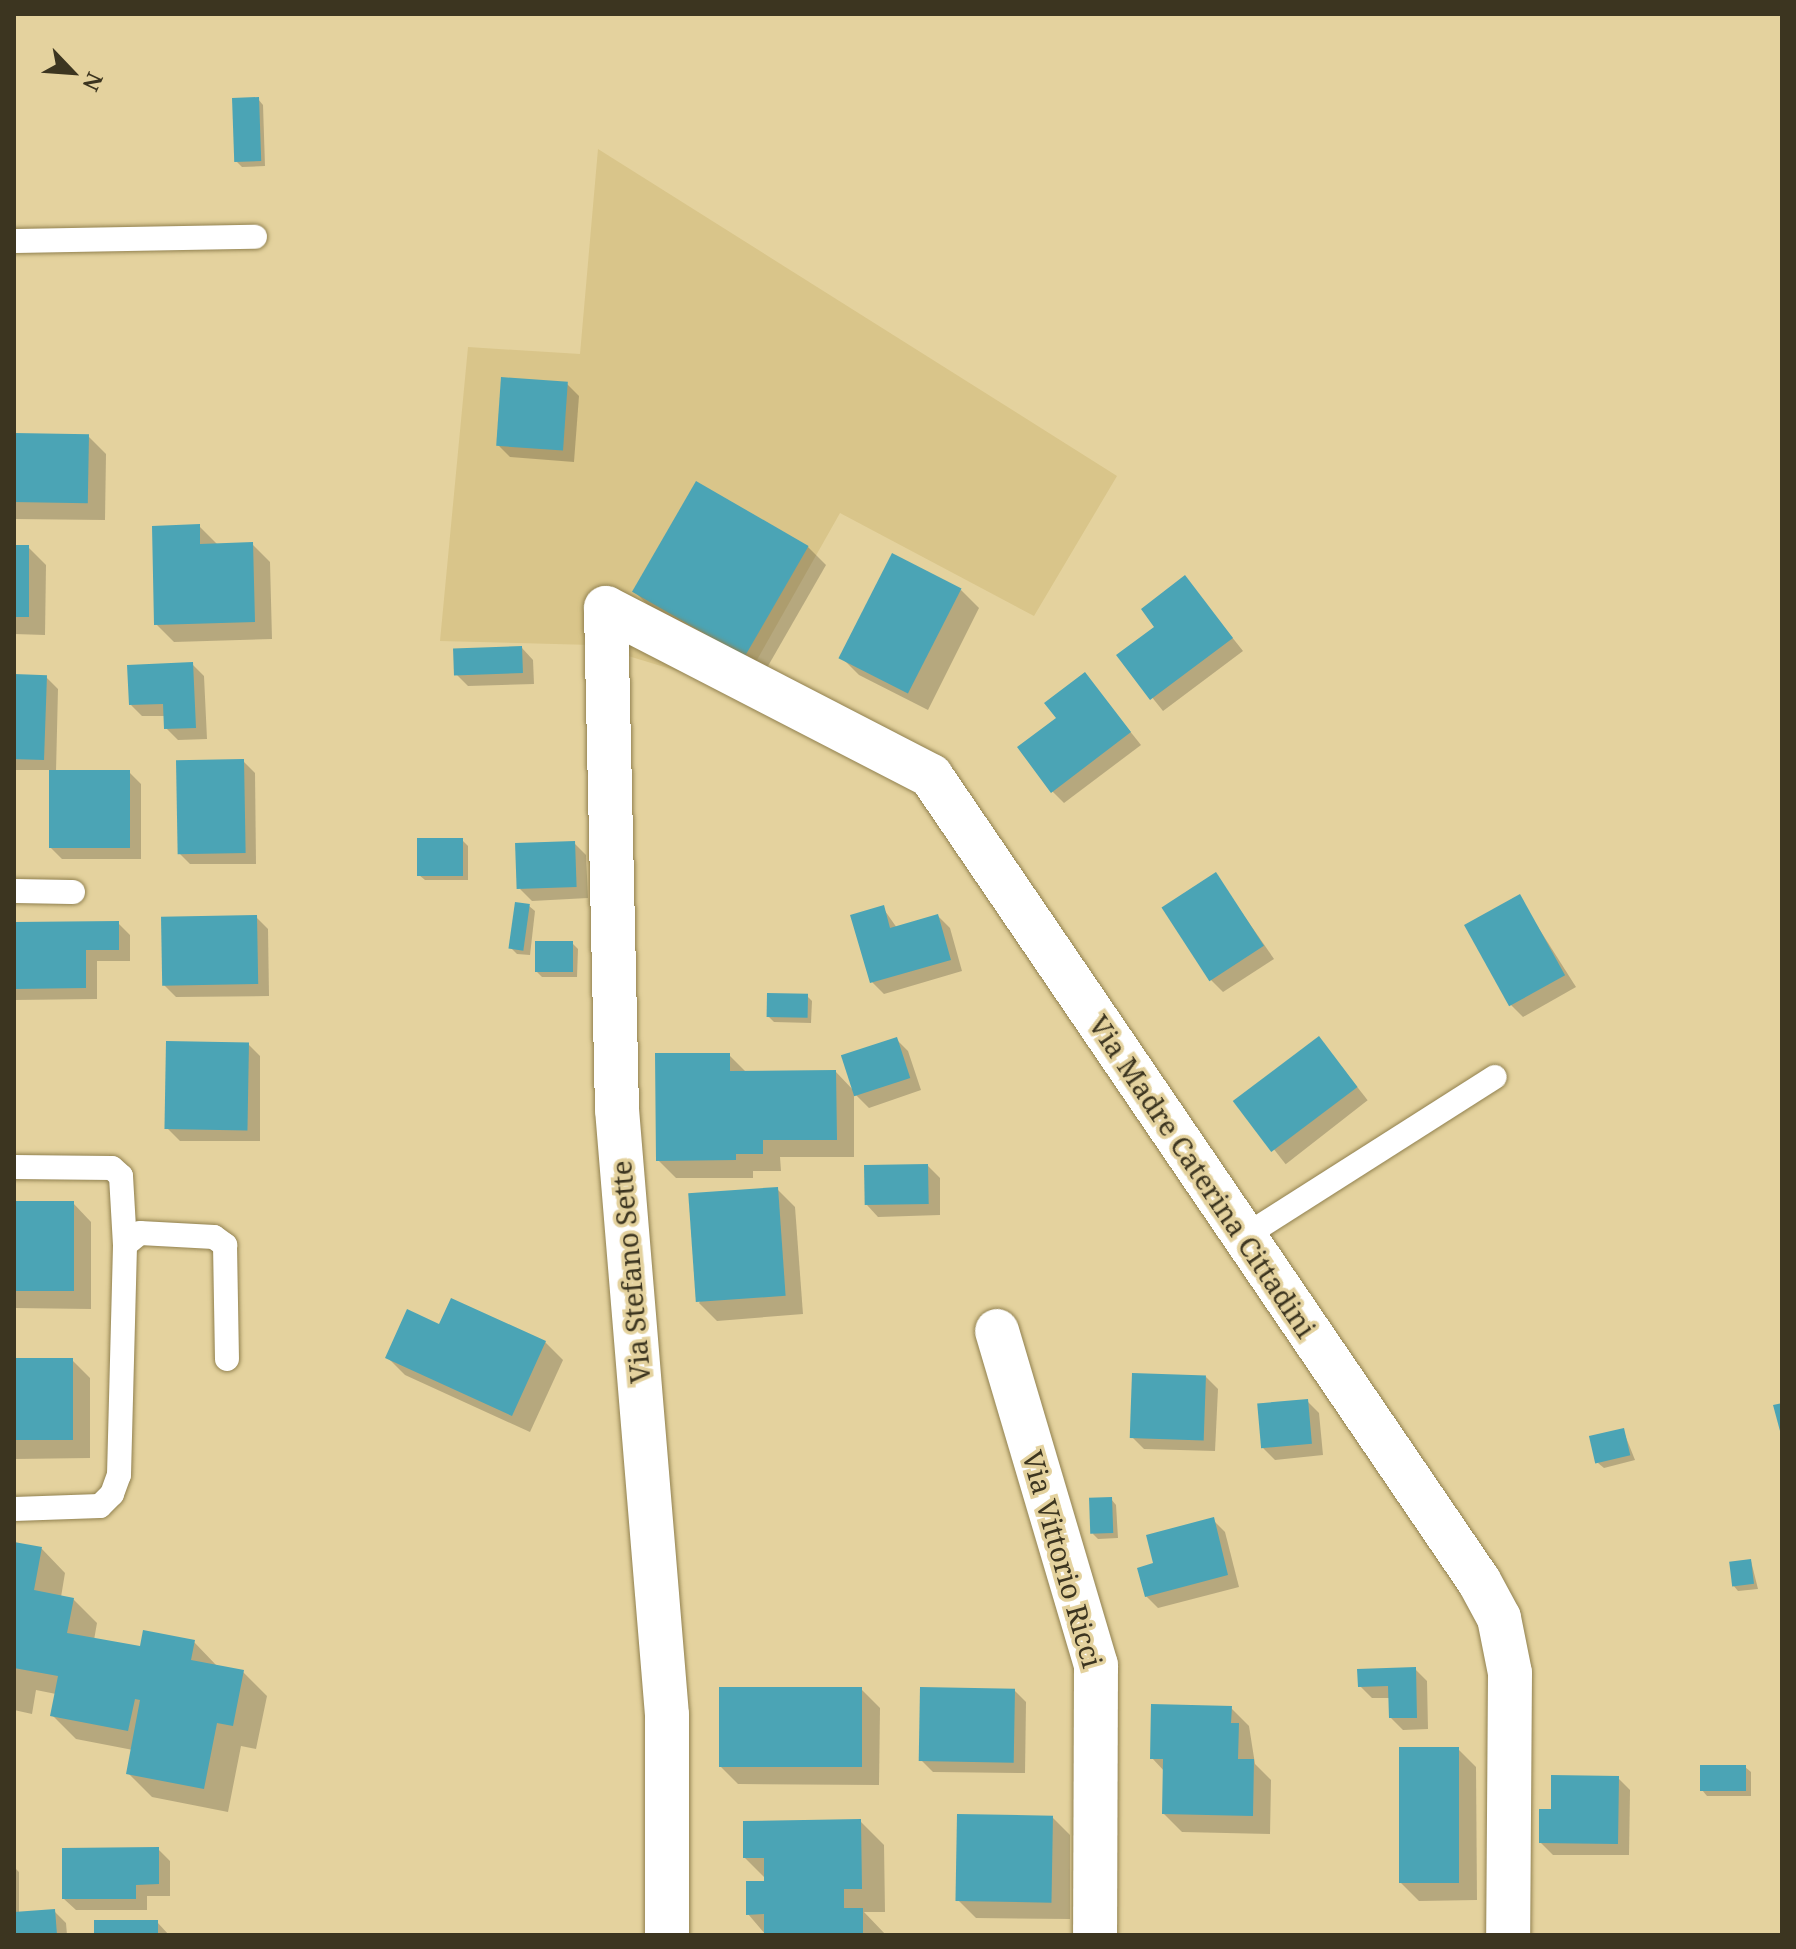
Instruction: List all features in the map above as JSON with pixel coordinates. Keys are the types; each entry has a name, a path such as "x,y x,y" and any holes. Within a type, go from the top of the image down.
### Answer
{"street":[{"name":"Via Madre Caterina Cittadini","path":"606,608 931,776 1245,1236 1499,1618 1510,1673 1508,1935"},
{"name":"Via Stefano Sette","path":"606,608 617,1110 667,1715 667,1935"},
{"name":"Via Vittorio Ricci","path":"997,1331 1096,1665 1095,1935"}],"lane":[{"path":"14,241 255,237"},
{"path":"14,891 73,892"},
{"path":"1245,1236 1495,1077"},
{"path":"14,1167 112,1168 121,1176 125,1245 119,1475 112,1494 100,1506 14,1509"},
{"path":"125,1245 140,1233 214,1237 225,1245 227,1359"}],"shaded area":[{"path":"598,149 1117,476 1034,616 840,513 740,690 592,645 440,641 468,347 580,354"}],"building":[{"path":"259,97 261,161 234,162 232,98"},
{"path":"501,377 568,382 563,451 496,446"},
{"path":"14,433 89,434 88,503 14,502"},
{"path":"696,481 809,546 745,657 632,592"},
{"path":"200,524 200,544 253,542 255,622 154,625 152,526"},
{"path":"14,545 29,545 29,617 14,617"},
{"path":"892,553 961,588 908,694 838,658"},
{"path":"1185,575 1233,638 1150,700 1116,655 1154,627 1141,609"},
{"path":"522,646 523,673 454,675 453,648"},
{"path":"193,662 196,728 164,729 163,704 129,705 127,665"},
{"path":"1085,672 1131,732 1051,793 1017,747 1056,718 1044,703"},
{"path":"14,674 47,675 44,760 14,759"},
{"path":"244,759 246,853 178,854 176,760"},
{"path":"49,770 130,770 130,848 49,848"},
{"path":"417,838 463,838 463,876 417,876"},
{"path":"575,841 577,887 517,889 515,843"},
{"path":"1216,872 1264,946 1209,981 1161,907"},
{"path":"1520,894 1565,975 1509,1006 1464,925"},
{"path":"515,902 530,904 523,951 508,949"},
{"path":"884,905 890,928 938,914 951,960 870,983 850,915"},
{"path":"257,915 258,984 162,986 161,917"},
{"path":"119,921 119,950 86,950 86,988 14,989 14,922"},
{"path":"535,941 573,941 573,972 535,972"},
{"path":"767,993 808,994 808,1018 767,1017"},
{"path":"1319,1036 1358,1087 1271,1152 1233,1101"},
{"path":"897,1037 910,1078 854,1096 841,1055"},
{"path":"166,1041 249,1042 247,1130 164,1129"},
{"path":"655,1053 730,1053 730,1071 836,1070 837,1140 763,1140 763,1154 736,1154 736,1160 656,1161"},
{"path":"928,1164 929,1204 865,1205 864,1165"},
{"path":"778,1187 786,1296 696,1302 688,1193"},
{"path":"14,1201 74,1201 74,1291 14,1291"},
{"path":"451,1298 546,1341 512,1416 385,1358 407,1309 439,1324"},
{"path":"14,1358 73,1358 73,1440 14,1440"},
{"path":"1132,1373 1206,1376 1204,1441 1130,1438"},
{"path":"1308,1399 1312,1444 1261,1448 1257,1403"},
{"path":"1782,1403 1782,1430 1780,1431 1773,1405"},
{"path":"1624,1428 1630,1455 1595,1463 1589,1436"},
{"path":"1112,1497 1113,1533 1090,1534 1089,1498"},
{"path":"1214,1517 1228,1575 1145,1597 1137,1568 1153,1563 1146,1535"},
{"path":"14,1542 42,1547 34,1590 74,1598 67,1633 140,1646 143,1630 195,1640 191,1660 244,1670 233,1726 217,1723 204,1789 126,1774 140,1700 135,1699 128,1731 50,1716 58,1676 14,1668"},
{"path":"1751,1559 1754,1584 1732,1586 1729,1562"},
{"path":"1416,1667 1417,1718 1389,1718 1388,1686 1358,1687 1357,1669"},
{"path":"719,1687 862,1687 862,1767 719,1767"},
{"path":"920,1687 1015,1689 1014,1763 919,1761"},
{"path":"1151,1704 1232,1706 1231,1723 1239,1723 1238,1759 1254,1759 1253,1816 1162,1814 1163,1759 1150,1759"},
{"path":"1399,1747 1459,1747 1459,1883 1399,1883"},
{"path":"1700,1765 1746,1765 1746,1791 1700,1791"},
{"path":"1551,1775 1619,1776 1618,1844 1539,1843 1539,1809 1551,1809"},
{"path":"957,1814 1053,1816 1051,1903 955,1901"},
{"path":"861,1819 862,1889 844,1889 844,1908 863,1908 863,1935 764,1935 764,1914 746,1915 746,1881 764,1881 764,1858 743,1858 743,1821"},
{"path":"159,1847 159,1884 136,1885 136,1899 62,1899 62,1848"},
{"path":"55,1909 57,1935 14,1935 14,1912"},
{"path":"94,1920 158,1920 158,1935 94,1935"}]}
